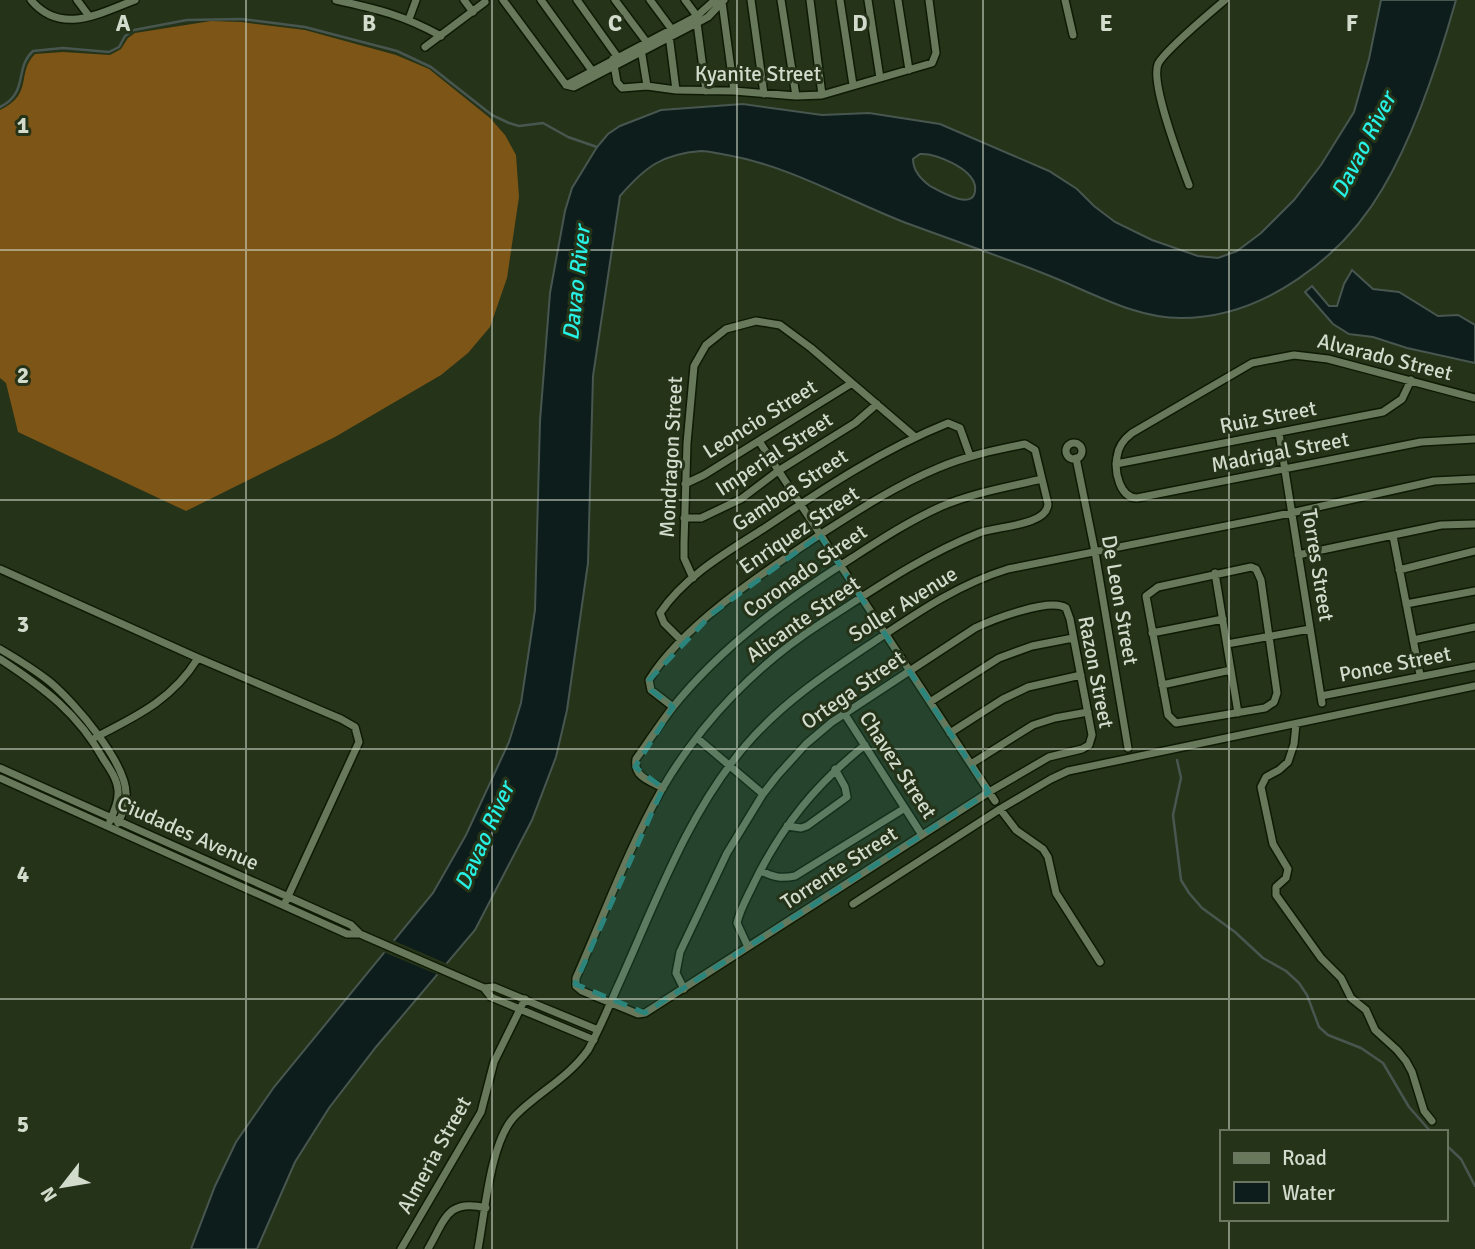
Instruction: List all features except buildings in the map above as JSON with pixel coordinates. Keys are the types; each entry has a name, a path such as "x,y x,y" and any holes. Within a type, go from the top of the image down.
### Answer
{"street":[{"path":"31,0 42,10 60,19 76,20 117,3 135,0"},
{"path":"77,0 89,16"},
{"path":"335,0 366,3 410,19 441,36"},
{"path":"410,19 416,0"},
{"path":"464,0 473,12"},
{"path":"503,0 566,85 697,20 720,1"},
{"path":"541,0 594,73"},
{"path":"577,0 616,61"},
{"path":"615,0 644,46 647,86"},
{"path":"650,0 671,33 676,90"},
{"path":"685,0 697,20 706,91"},
{"path":"751,0 764,94"},
{"path":"781,0 796,96"},
{"path":"810,0 822,95"},
{"path":"839,0 853,85"},
{"path":"868,0 880,78"},
{"path":"898,0 909,71"},
{"name":"Kyanite Street","path":"616,61 620,87 822,95 935,61 929,0"},
{"path":"1065,0 1073,36"},
{"path":"1189,185 1168,127 1157,71 1165,55 1224,0"},
{"path":"720,1 734,91"},
{"path":"425,47 485,2"},
{"name":"Mondragon Street","path":"693,578 684,558 684,518 694,366 706,345 726,329 757,321 780,325 915,437"},
{"name":"Alvarado Street","path":"1116,464 1120,446 1132,433 1244,367 1261,360 1306,355 1475,398"},
{"name":"Ruiz Street","path":"1116,464 1383,412 1402,399 1411,380"},
{"name":"Leoncio Street","path":"685,484 852,383"},
{"name":"Imperial Street","path":"684,518 701,518 713,514 741,499 778,471 855,423 877,404"},
{"name":"Gamboa Street","path":"681,640 664,623 660,613 693,578 724,553 800,503 865,463 948,423 955,424 965,438 970,456"},
{"name":"Torres Street","path":"1279,433 1321,699"},
{"name":"Madrigal Street","path":"1116,464 1122,489 1126,496 1133,498 1421,442 1475,439"},
{"path":"759,441 995,801"},
{"name":"Enriquez Street","path":"673,707 651,690 649,680 681,640 744,587 861,508 911,480 970,456 1025,444 1033,447 1042,480"},
{"name":"De Leon Street","path":"1076,458 1095,552 1128,748"},
{"name":"Alicante Street","path":"610,1003 578,989 575,981 643,826 663,788 697,738 734,693 759,669 820,624 949,545 989,529 1031,521 1045,513 1048,504 1042,480"},
{"name":"Coronado Street","path":"663,788 642,776 635,767 636,759 673,707 722,655 755,625 840,566 939,508 967,497 1042,480"},
{"name":"Soller Avenue","path":"478,1249 498,1144 509,1122 572,1070 594,1040 688,834 730,765 759,730 794,697 937,600 984,577 1008,569 1292,513 1434,481 1475,480"},
{"path":"1298,555 1393,537 1441,524 1475,524"},
{"path":"1393,537 1420,675"},
{"path":"1399,570 1475,551"},
{"path":"0,569 355,727 358,733 357,747 284,905"},
{"path":"1256,569 1261,580 1276,698 1265,708 1176,723 1168,715 1146,601 1149,592 1158,587 1216,573 1256,569"},
{"path":"1216,573 1238,713"},
{"path":"1406,604 1475,591"},
{"name":"Ortega Street","path":"684,989 676,973 680,952 727,853 762,794 806,744 844,713 958,638 994,618 1056,604 1063,605"},
{"name":"Razon Street","path":"1063,605 1068,613 1088,712 1092,735 1089,745"},
{"path":"1152,633 1223,619"},
{"path":"1413,640 1475,627"},
{"path":"1227,644 1310,629"},
{"path":"930,702 999,658 1032,646 1073,638"},
{"path":"0,649 50,682 81,712 94,738"},
{"path":"94,738 163,699 179,685 198,658"},
{"path":"0,659 45,689 75,717 94,738 124,781 127,797 111,828"},
{"name":"Ponce Street","path":"1321,699 1420,675 1475,666"},
{"path":"1162,685 1231,670"},
{"path":"950,733 1003,699 1028,687 1080,675"},
{"path":"853,904 1000,809 1068,771 1475,686"},
{"path":"971,764 1033,725 1088,712"},
{"name":"Chavez Street","path":"844,713 922,835"},
{"path":"1296,724 1294,744 1288,762 1266,778 1261,787 1273,844 1289,869 1286,878 1276,887 1276,895 1321,958 1341,978 1352,998 1368,1013 1375,1030 1397,1049 1406,1061 1424,1111 1432,1121"},
{"path":"697,738 762,794"},
{"path":"748,947 737,923 761,870 787,826 813,792 835,769 865,745"},
{"name":"Torrente Street","path":"610,1003 643,1014 989,792 1049,757 1089,745"},
{"name":"Ciudades Avenue","path":"0,768 351,925 361,934 482,987 494,987 598,1030"},
{"path":"787,826 807,826 847,797 835,769"},
{"name":"Ciudades Avenue","path":"0,778 347,934 361,934"},
{"path":"761,870 774,877 795,876 905,808"},
{"path":"1000,809 1016,830 1043,849 1048,857 1056,893 1100,962"},
{"name":"Ciudades Avenue","path":"482,987 491,997 594,1040"},
{"name":"Almeria Street","path":"401,1249 481,1112 494,1062 525,999"},
{"path":"428,1249 446,1217 456,1208 466,1204 486,1208"}],"highlighted area":[{"path":"820,535 989,792 645,1013 575,984 663,788 635,767 673,707 651,690 649,680 713,613"}],"shaded area":[{"path":"211,21 305,30 396,55 429,69 490,118 505,135 516,155 519,197 507,278 490,327 468,353 441,375 335,437 186,511 18,432 6,383 0,378 0,110 17,97 29,61 35,54 63,52 110,55 121,49 135,33"}],"water":[{"name":"Davao River","path":"1381,0 1456,0 1416,121 1395,167 1366,213 1346,237 1298,279 1271,295 1212,315 1163,317 1128,309 1027,267 901,221 794,175 750,160 707,151 675,155 646,170 629,186 620,196 593,376 588,563 567,710 556,757 532,820 475,930 376,1047 329,1108 295,1162 257,1249 191,1249 215,1186 236,1142 274,1087 433,893 466,835 509,742 521,703 535,610 540,421 550,293 565,211 572,188 608,134 620,126 661,110 743,104 822,115 869,113 940,124 1049,171 1077,189 1115,222 1152,240 1198,256 1218,258 1237,251 1261,233 1294,200 1321,165 1354,112 1369,59","holes":["920,154 952,163 967,173 975,186 970,199 949,196 924,181 916,171 913,159"]},
{"path":"1352,270 1373,289 1399,292 1438,316 1458,315 1475,325 1475,363 1407,348 1373,337 1349,334 1333,324 1305,292 1312,286 1329,306 1337,306"}],"pier":[{"path":"390,939 450,965 441,976 381,951"}],"waterway":[{"path":"0,107 15,95 24,65 33,51 63,48 109,52 119,47 125,36 134,30 187,20 242,19 305,27 397,51 431,67 492,115 519,126 543,123 568,137 597,147"},
{"path":"1177,760 1181,778 1173,815 1181,880 1189,893 1202,908 1235,932 1263,958 1286,971 1299,983 1307,995 1319,1027 1328,1035 1361,1048 1383,1063 1409,1107 1429,1130"},
{"path":"1447,1146 1461,1159 1475,1186"}]}
